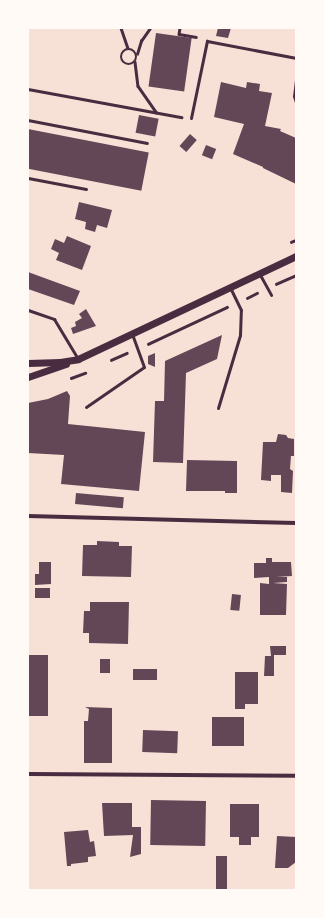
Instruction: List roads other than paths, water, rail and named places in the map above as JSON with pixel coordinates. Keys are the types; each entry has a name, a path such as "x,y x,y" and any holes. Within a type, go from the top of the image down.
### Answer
{"street":[{"path":"28,377 76,360 296,256"},
{"path":"28,363 76,360"},
{"path":"28,516 296,523"},
{"path":"28,774 296,776"}],"lane":[{"path":"191,118 207,41 296,58"},
{"path":"296,80 294,96 296,102"},
{"path":"28,178 86,189"},
{"path":"259,273 271,295"},
{"path":"218,408 240,335 241,310 230,287"},
{"path":"28,310 54,319 76,360"},
{"path":"86,407 144,367 132,334"}]}
